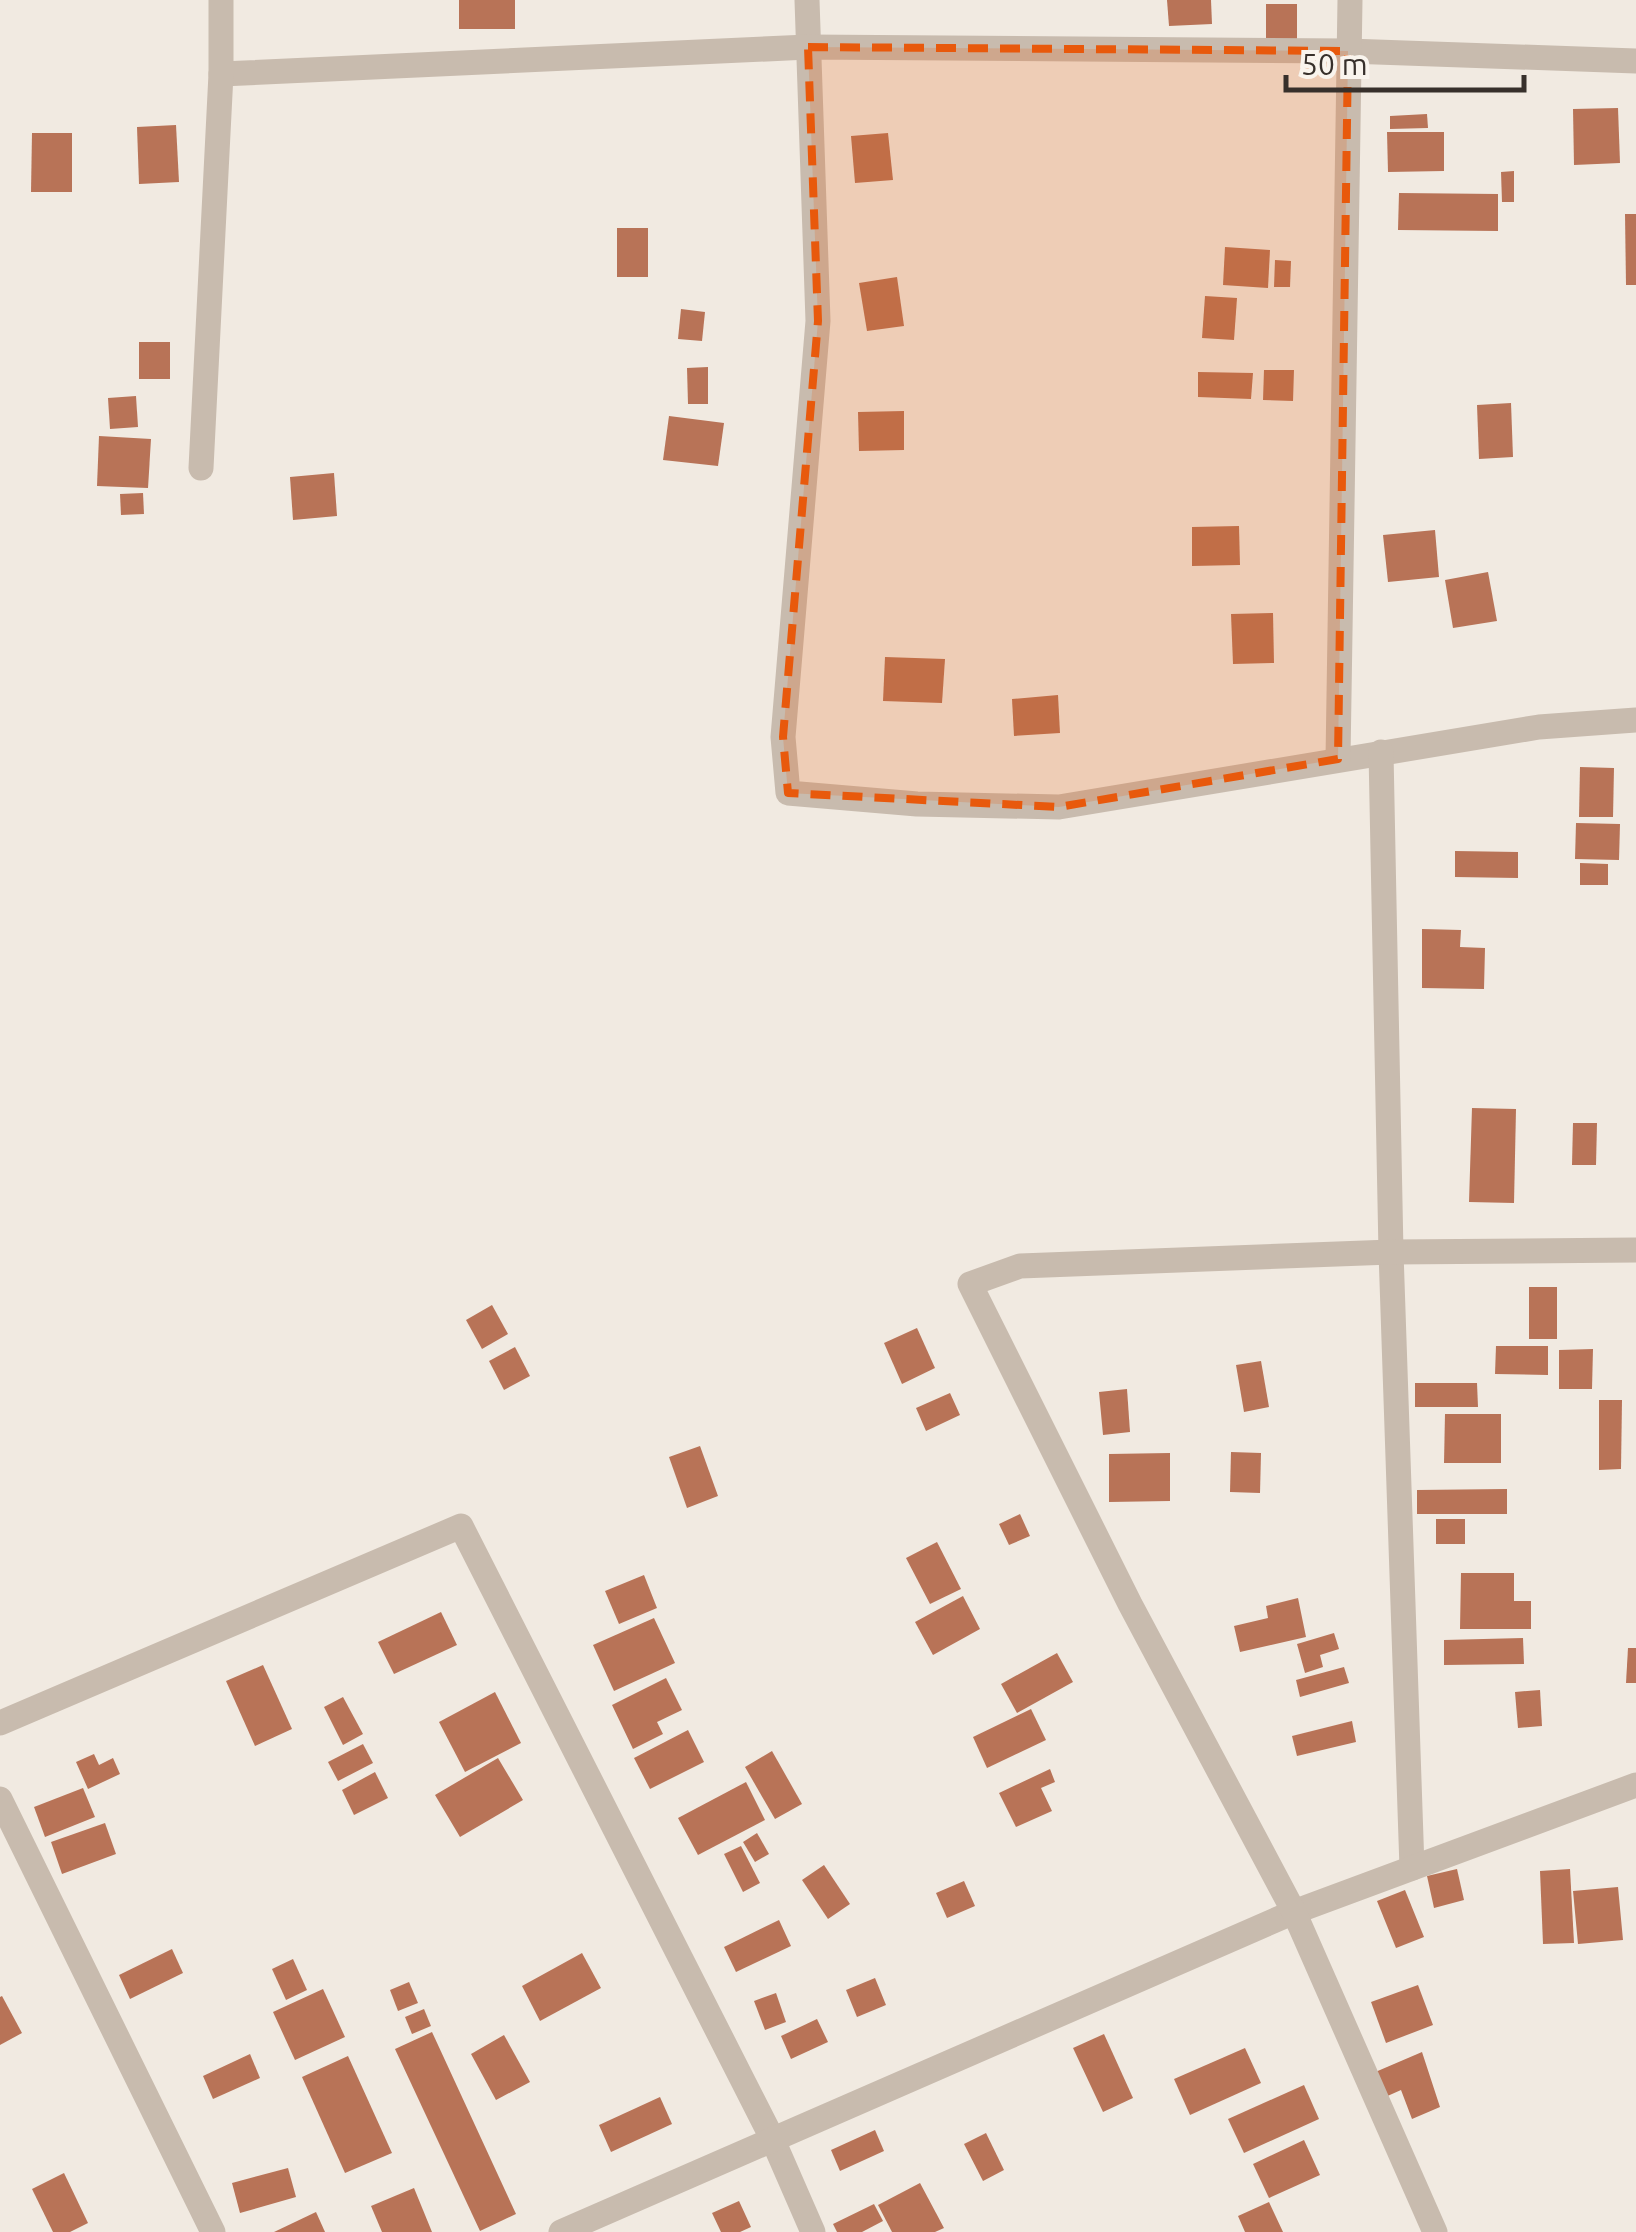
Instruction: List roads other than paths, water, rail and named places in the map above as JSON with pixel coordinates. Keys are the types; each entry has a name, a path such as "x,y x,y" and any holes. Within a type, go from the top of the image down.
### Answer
{"street":[{"path":"201,468 221,74 221,0"},
{"path":"807,0 818,322 783,738 788,793 917,804 1059,807 1539,727 1636,720"},
{"path":"1338,758 1350,0"},
{"path":"221,74 808,48 1348,51 1636,61"},
{"path":"1381,752 1390,1252 1412,1868"},
{"path":"1435,2232 1294,1912 1130,1604 970,1284 1020,1266 1390,1252 1636,1250"},
{"path":"0,1722 461,1526 772,2138 813,2232"},
{"path":"562,2232 1294,1912 1636,1785"},
{"path":"0,1799 213,2232"}]}
